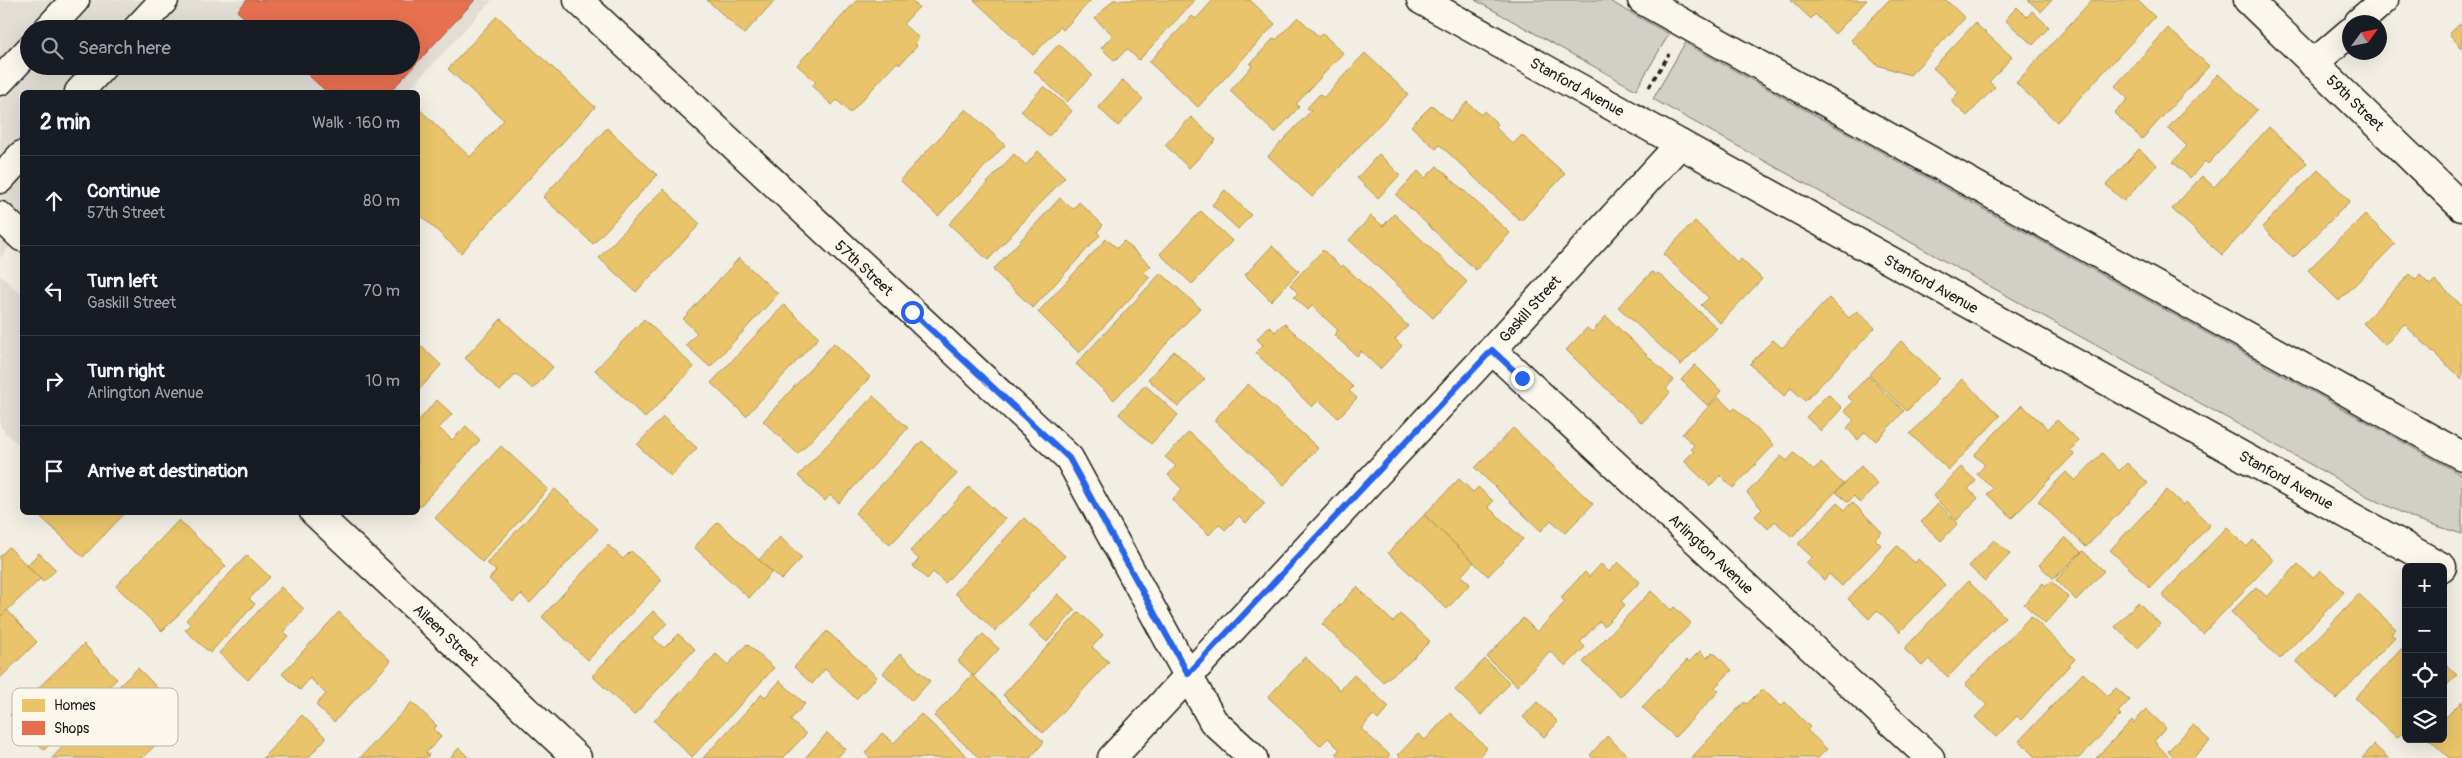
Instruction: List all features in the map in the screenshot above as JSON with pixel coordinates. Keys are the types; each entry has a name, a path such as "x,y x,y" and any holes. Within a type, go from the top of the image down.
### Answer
{"street":[{"path":"56,20 75,0"},
{"path":"145,20 164,0"},
{"name":"57th Street","path":"578,0 1069,458 1213,721 1253,758"},
{"name":"Stanford Avenue","path":"1421,0 2435,563"},
{"path":"1642,0 2462,456"},
{"name":"59th Street","path":"2248,0 2462,207"},
{"path":"2368,15 2384,0"},
{"path":"2313,64 2342,39"},
{"path":"0,81 20,60"},
{"path":"81,90 95,75"},
{"name":"Gaskill Street","path":"1112,758 1188,674 1492,350 1680,144"},
{"path":"0,180 20,157"},
{"path":"0,216 20,235"},
{"name":"Arlington Avenue","path":"1492,350 1930,758"},
{"name":"Aileen Street","path":"317,515 577,758"},
{"name":"Stanford Avenue","path":"2447,570 2462,578"}],"path":[{"path":"1648,89 1674,46"}],"shaded area":[{"path":"0,0 492,0 409,90 20,90 20,234 0,258"},
{"path":"1475,0 1608,0 1669,34 1636,90"},
{"path":"1685,43 2462,475 2462,534 2415,519 2369,497 1653,99"},
{"path":"0,275 20,293 20,446 0,427"}],"building: Homes":[{"path":"707,0 775,0 744,34"},
{"path":"857,0 911,0 919,7 903,24 919,38 915,43 917,46 900,64 897,62 850,113 837,100 832,105 812,86 816,82 797,65"},
{"path":"974,0 1091,0 1063,30 1060,27 1033,55"},
{"path":"1113,0 1195,0 1139,60 1127,49 1115,61 1101,48 1113,35 1095,19"},
{"path":"1213,0 1250,0 1275,24 1198,107 1149,62 1192,16 1196,19"},
{"path":"1791,0 1867,0 1835,34 1815,14 1811,19"},
{"path":"1889,0 1946,0 1965,18 1910,75 1877,65 1851,40"},
{"path":"2028,0 2052,0 2041,12"},
{"path":"2092,0 2137,0 2155,17 2057,122 2016,83"},
{"path":"2017,7 2027,17 2032,11 2049,27 2033,45 2005,20"},
{"path":"497,16 595,107 461,253 420,215 420,110 470,157 504,120 448,69"},
{"path":"1298,17 1319,37 1322,33 1343,53 1296,104 1299,107 1275,133 1230,91 1252,66 1250,64 1274,38 1276,40"},
{"path":"2462,22 2462,48 2449,34"},
{"path":"1975,23 2012,57 1989,82 1995,87 1967,116 1951,101 1959,92 1933,68"},
{"path":"2168,28 2209,66 2142,139 2114,113 2128,99 2115,86"},
{"path":"1059,44 1092,75 1067,102 1034,71"},
{"path":"1365,53 1408,94 1312,197 1268,156 1311,111 1307,108 1320,94 1323,98"},
{"path":"2218,74 2257,110 2208,164 2205,161 2190,178 2173,162 2187,146 2168,128"},
{"path":"1123,80 1143,99 1118,126 1098,107"},
{"path":"1044,86 1072,111 1049,136 1021,111"},
{"path":"1467,102 1481,115 1484,111 1498,124 1495,127 1513,144 1522,135 1565,174 1521,221 1440,145 1436,149 1411,126 1432,105 1450,121"},
{"path":"966,109 1005,145 938,216 900,180"},
{"path":"1191,117 1216,140 1189,168 1165,145"},
{"path":"2269,127 2307,163 2222,255 2172,209 2202,176 2214,187"},
{"path":"607,128 657,175 593,244 543,197"},
{"path":"2139,149 2157,165 2124,201 2106,185"},
{"path":"1038,151 1065,177 988,260 949,224 1014,154 1026,165"},
{"path":"1379,154 1400,175 1378,198 1357,178"},
{"path":"1437,166 1510,233 1476,270 1396,195 1418,171 1425,178"},
{"path":"2318,170 2350,201 2293,258 2262,227"},
{"path":"663,189 700,224 636,292 599,258"},
{"path":"1225,190 1251,215 1238,229 1212,205"},
{"path":"1060,198 1073,209 1079,202 1103,225 1097,232 1100,235 1033,308 993,270"},
{"path":"1201,211 1232,241 1192,284 1160,254"},
{"path":"1394,214 1467,282 1433,318 1349,240 1371,216 1383,226"},
{"path":"2365,214 2395,244 2339,301 2308,270"},
{"path":"1695,221 1738,263 1741,259 1762,279 1720,323 1701,305 1709,298 1663,254"},
{"path":"1106,239 1117,248 1124,241 1151,266 1144,273 1150,277 1079,353 1038,312"},
{"path":"1272,246 1299,271 1271,301 1245,275"},
{"path":"1323,250 1341,267 1343,265 1408,326 1395,339 1402,346 1380,369 1361,351 1357,356 1334,335 1338,330 1312,306 1308,310 1294,297 1298,293 1290,285"},
{"path":"739,258 778,294 710,367 686,345 697,333 683,319"},
{"path":"1652,272 1656,275 1658,273 1717,328 1681,365 1618,307"},
{"path":"1161,273 1200,308 1114,400 1076,364"},
{"path":"2410,274 2416,280 2420,275 2430,285 2435,280 2462,306 2462,380 2404,324 2385,345 2363,323"},
{"path":"1829,298 1849,318 1857,311 1875,328 1805,401 1791,388 1784,396 1750,364 1773,340 1782,348"},
{"path":"784,305 819,337 746,416 711,383"},
{"path":"1606,316 1673,380 1666,389 1670,393 1642,423 1566,350 1587,328 1592,332"},
{"path":"501,319 553,367 533,389 516,374 500,391 465,358"},
{"path":"644,319 694,367 645,418 595,370"},
{"path":"1284,323 1353,387 1349,391 1357,398 1338,418 1319,400 1312,407 1256,353 1263,345 1257,339 1269,326 1275,332"},
{"path":"1901,341 1939,378 1907,411 1869,375"},
{"path":"834,343 870,377 798,454 763,421"},
{"path":"420,345 441,365 420,389"},
{"path":"1174,351 1205,379 1178,407 1148,379"},
{"path":"1695,365 1721,391 1708,406 1681,380"},
{"path":"1868,376 1904,411 1876,441 1865,432 1858,440 1847,428 1854,420 1844,411 1853,402 1848,397"},
{"path":"1962,379 2000,416 1949,470 1910,434"},
{"path":"1248,384 1318,448 1284,485 1214,420"},
{"path":"1145,385 1178,415 1151,444 1119,414"},
{"path":"1828,394 1842,408 1821,431 1806,417"},
{"path":"873,396 908,428 839,503 830,495 825,501 798,476"},
{"path":"1718,397 1732,411 1735,408 1774,445 1733,488 1720,475 1710,486 1684,461 1694,451 1691,449 1694,445 1682,434"},
{"path":"437,400 452,414 439,428 452,440 466,426 480,440 420,506 420,419"},
{"path":"2022,405 2048,429 2057,420 2079,441 2070,450 2074,454 2012,518 1987,494 1993,488 1977,474 1985,465 1974,455"},
{"path":"663,417 697,448 671,476 637,445"},
{"path":"1513,428 1593,504 1565,533 1551,520 1541,531 1475,468"},
{"path":"1189,432 1265,503 1246,523 1239,516 1225,530 1219,524 1209,535 1172,500 1182,489 1168,475 1176,466 1165,457"},
{"path":"922,441 957,474 890,545 855,513"},
{"path":"501,446 548,489 482,562 435,518"},
{"path":"1794,453 1813,470 1821,463 1843,484 1792,537 1775,521 1768,529 1755,516 1762,509 1747,493 1781,456 1787,461"},
{"path":"2102,453 2119,471 2127,463 2148,483 2086,547 2038,501 2066,472 2075,481"},
{"path":"1861,466 1878,484 1860,503 1854,496 1848,502 1836,492"},
{"path":"1961,467 1976,481 1968,489 1978,498 1957,520 1933,496"},
{"path":"1459,479 1473,492 1478,487 1493,501 1488,507 1523,539 1488,576 1424,515"},
{"path":"969,487 1005,519 945,583 933,572 927,579 913,566 919,559 910,551"},
{"path":"555,489 598,529 530,603 521,594 513,602 489,579 496,571 487,563"},
{"path":"2167,490 2183,505 2186,502 2210,525 2150,588 2110,550"},
{"path":"1852,502 1882,532 1875,539 1881,545 1842,586 1829,574 1824,580 1806,563 1812,557 1798,544 1837,503 1845,510"},
{"path":"1938,504 1958,523 1941,541 1921,522"},
{"path":"39,515 123,515 83,557"},
{"path":"1424,515 1474,562 1461,576 1470,584 1447,609 1388,553"},
{"path":"1024,518 1065,556 995,631 955,593"},
{"path":"179,520 226,566 162,631 116,586"},
{"path":"718,522 772,572 749,598 694,547"},
{"path":"2227,527 2247,547 2253,540 2273,560 2203,634 2162,595"},
{"path":"780,537 802,558 781,580 759,560"},
{"path":"2065,537 2081,552 2054,579 2039,565"},
{"path":"1994,540 2010,554 1985,581 1969,566"},
{"path":"608,545 623,559 631,551 662,580 588,660 542,617"},
{"path":"1897,546 1915,563 1918,559 1945,585 1900,632 1877,610 1869,619 1848,599"},
{"path":"9,547 40,579 0,617 0,556"},
{"path":"2083,551 2104,571 2076,600 2056,580"},
{"path":"39,553 56,570 43,582 27,565"},
{"path":"247,555 270,577 249,599 255,604 210,653 185,630 191,625 186,620"},
{"path":"1618,562 1640,582 1621,601 1625,605 1604,626 1600,621 1580,642 1585,647 1566,666 1550,651 1517,686 1487,657 1523,618 1537,632 1565,602 1561,597 1585,572 1589,577 1601,564 1609,572"},
{"path":"2298,564 2313,578 2320,570 2344,592 2280,659 2231,612 2256,587 2267,597"},
{"path":"1968,581 2005,617 1948,677 1929,659 1922,666 1904,649"},
{"path":"2051,581 2069,598 2045,624 2024,604 2043,583 2046,586"},
{"path":"281,587 304,609 283,632 288,636 248,680 219,653"},
{"path":"1357,587 1393,622 1400,614 1430,641 1408,663 1383,682 1322,624"},
{"path":"1651,591 1671,610 1674,607 1691,623 1620,697 1583,662"},
{"path":"1058,594 1075,610 1047,642 1029,626"},
{"path":"2359,594 2396,629 2391,634 2395,637 2336,699 2296,661"},
{"path":"2138,602 2160,624 2138,648 2115,627"},
{"path":"7,610 37,642 0,678 0,617"},
{"path":"653,611 667,623 653,638 664,648 678,634 695,649 634,715 592,676"},
{"path":"339,612 391,661 334,722 316,705 326,694 310,678 300,690 282,674"},
{"path":"1079,612 1103,635 1092,647 1109,662 1043,733 1003,695"},
{"path":"2031,616 2075,659 2021,720 2017,716 1996,737 1975,717 1987,705 1965,684"},
{"path":"827,631 877,677 856,699 825,669 812,684 794,667"},
{"path":"983,634 999,649 974,676 958,661"},
{"path":"84,644 117,679 108,688 38,688"},
{"path":"747,644 774,668 692,757 654,721 716,654 728,665"},
{"path":"2402,648 2402,733 2397,738 2355,698"},
{"path":"1700,651 1707,658 1713,652 1732,670 1715,687 1719,691 1675,737 1642,707 1687,660 1689,662"},
{"path":"900,654 930,681 912,701 883,673"},
{"path":"1305,657 1340,690 1354,675 1389,707 1378,720 1373,715 1361,729 1390,755 1387,758 1341,758 1336,753 1340,750 1328,738 1320,746 1268,697"},
{"path":"1485,659 1510,683 1481,715 1455,690"},
{"path":"2447,666 2457,675 2447,685"},
{"path":"138,668 157,688 117,688"},
{"path":"2083,673 2108,696 2116,688 2130,700 2118,712 2121,715 2079,758 2036,758 2019,741"},
{"path":"972,675 1044,742 1030,758 979,758 934,716"},
{"path":"780,681 805,704 790,720 806,734 783,758 703,758 762,694 765,697"},
{"path":"1762,689 1781,706 1785,702 1810,727 1807,730 1827,749 1818,758 1691,758 1744,702 1747,704"},
{"path":"2462,701 2462,758 2449,758 2433,743 2447,743 2447,716"},
{"path":"412,702 437,726 433,729 441,737 426,753 429,755 426,758 360,758"},
{"path":"1537,702 1558,722 1544,737 1523,717"},
{"path":"2146,709 2166,728 2154,741 2170,758 2096,758 2132,720 2134,723"},
{"path":"1450,713 1487,748 1477,758 1401,758 1398,755 1418,734 1425,740"},
{"path":"921,714 969,758 870,758 865,753 882,733 894,743"},
{"path":"302,715 326,738 308,758 263,758"},
{"path":"2193,725 2210,741 2193,758 2176,758 2168,751"},
{"path":"827,733 845,749 837,758 805,758"},
{"path":"1607,736 1630,758 1593,758 1590,755"},
{"path":"2374,745 2388,758 2362,758"},
{"path":"40,746 48,746 44,750"},
{"path":"63,746 154,746 142,758 52,758"},
{"path":"459,748 469,758 450,758"}],"building: Shops":[{"path":"247,0 475,0 420,60 420,20 247,20 237,11"},
{"path":"308,75 406,75 392,90 325,90"}],"route":[{"path":"912,312 1069,458 1188,674 1492,350 1522,378"}]}
